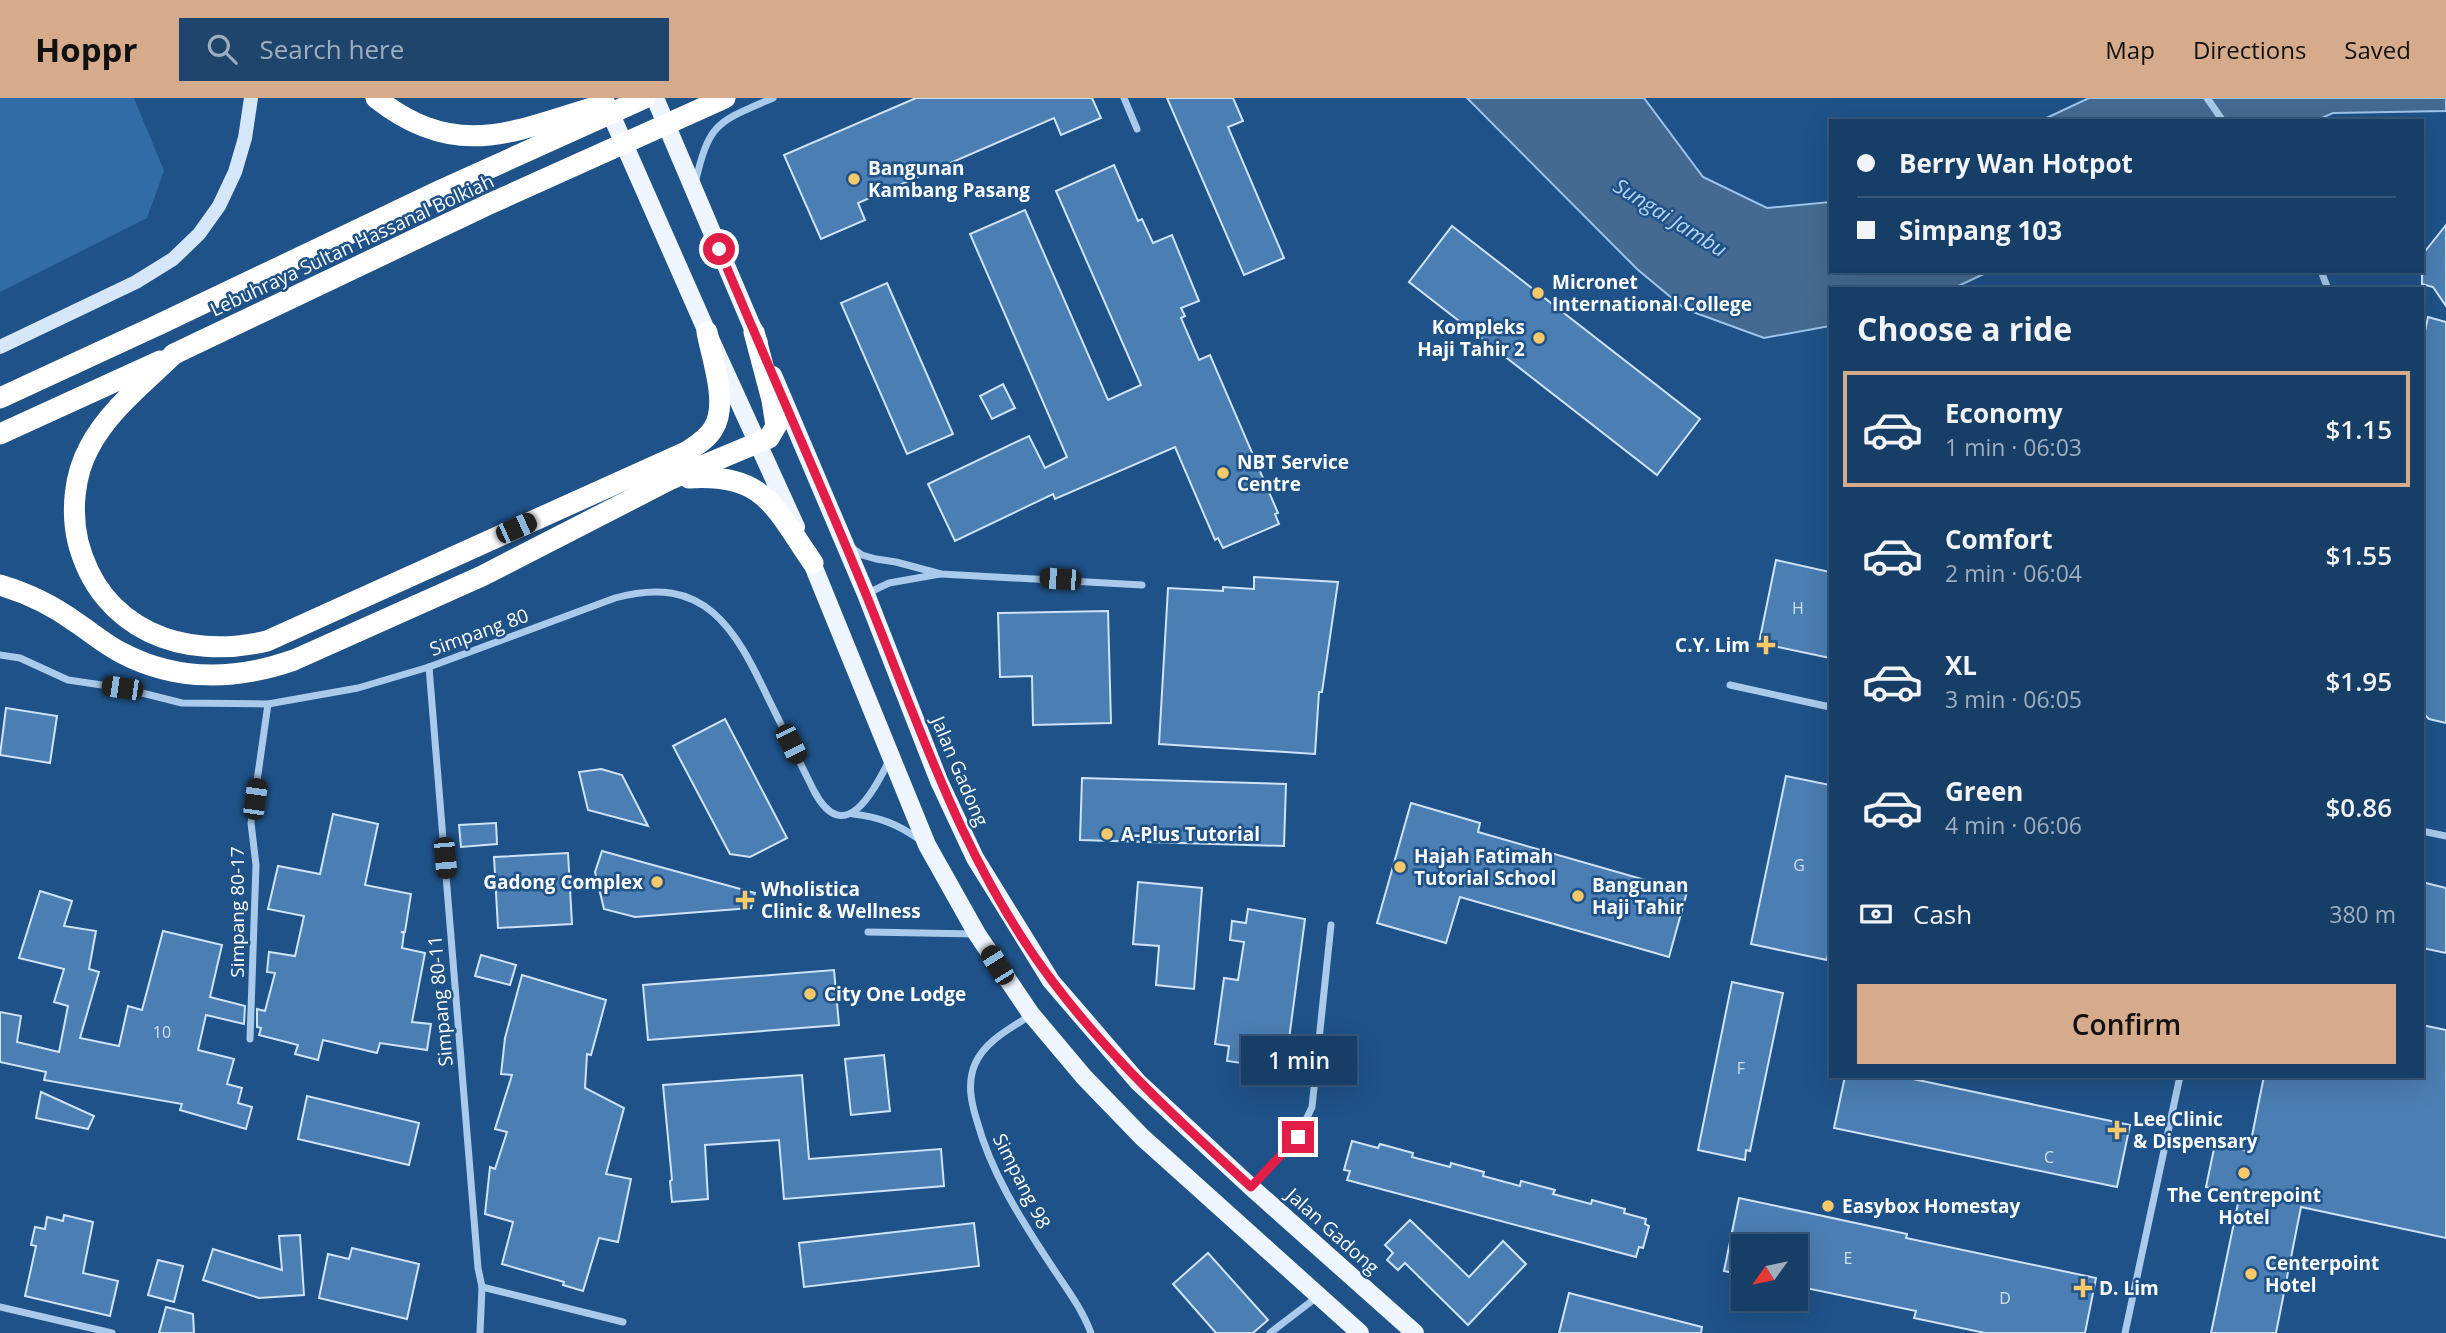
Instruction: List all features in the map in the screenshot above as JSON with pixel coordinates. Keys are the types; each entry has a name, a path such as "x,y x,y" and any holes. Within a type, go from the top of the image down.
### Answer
{"highway":[{"path":"376,98 399,114 429,129 469,137 511,131 626,98"},
{"name":"Lebuhraya Sultan Hassanal Bolkiah","path":"0,398 427,197 645,98"},
{"name":"Lebuhraya Sultan Hassanal Bolkiah","path":"0,434 487,205 725,98"},
{"path":"174,354 106,421 88,450 78,480 74,508 76,531 82,558 92,578 116,611 157,636 183,644 227,647 267,641 688,451 712,431 719,417 720,398 706,332"},
{"path":"0,585 44,602 121,653 154,667 197,675 229,675 264,670 294,660 482,576 671,480 769,438 776,426 754,332"},
{"path":"671,480 714,477 752,487 772,504 813,563"}],"main road":[{"path":"0,347 136,282 173,259 199,234 219,206 230,183 245,138 251,98"},
{"path":"603,98 706,332 813,563 927,845 977,934 1031,1014 1084,1077 1142,1137 1360,1333"},
{"name":"Jalan Gadong","path":"655,98 866,594 939,781 975,858 1010,918 1052,981 1138,1083 1416,1333"}],"street":[{"path":"694,190 701,156 716,127 732,116 773,98"},
{"path":"1124,98 1137,129"},
{"path":"2207,98 2222,119"},
{"path":"844,542 862,555 940,574 1142,585"},
{"path":"866,594 889,583 940,574"},
{"name":"Simpang 80","path":"0,655 20,657 68,680 122,688 182,704 268,704 358,688 429,667 639,592 663,591 686,596 704,605 723,621 740,643 820,802 838,814 876,817 901,826 927,845"},
{"name":"Simpang 80-11","path":"429,667 478,1268 482,1287 480,1333"},
{"path":"1730,685 1829,707"},
{"name":"Simpang 80-17","path":"250,1039 256,865 251,823 268,704"},
{"path":"853,814 870,796 891,757"},
{"path":"2424,831 2446,836"},
{"path":"1251,1187 1298,1137 1312,1107 1331,925"},
{"path":"868,932 977,934"},
{"name":"Simpang 98","path":"1031,1014 993,1039 976,1061 971,1078 971,1102 981,1136 1015,1211 1083,1311 1091,1333"},
{"path":"2125,1333 2180,1078"},
{"path":"482,1287 623,1322"},
{"path":"1270,1333 1319,1295"},
{"path":"0,1307 112,1333"}],"shaded area":[{"path":"0,98 134,98 164,171 147,218 0,292"}],"water":[{"name":"Sungai Jambu","path":"1467,98 1644,98 1703,177 1767,208 1829,202 1829,273 1986,273 1956,287 1829,287 1829,326 1764,338 1685,309 1637,269"},
{"path":"2089,98 2446,98 2446,111 2333,113 2320,119 2044,119"}],"building":[{"name":"Bangunan Kambang Pasang","path":"916,98 1092,98 1101,118 1061,135 1054,118 858,203 865,220 821,239 784,155"},
{"path":"1167,98 1233,98 1243,121 1228,127 1284,258 1244,275"},
{"path":"1114,165 1138,221 1142,219 1153,243 1172,235 1199,301 1181,308 1185,316 1181,318 1199,360 1210,355 1278,513 1275,514 1279,524 1223,548 1218,538 1215,540 1175,447 1055,499 1053,494 955,541 928,484 1029,436 1045,468 1067,457 970,234 1025,210 1108,400 1141,385 1056,191"},
{"path":"2446,225 2446,306 2433,287 2422,284 2424,252"},
{"name":"Kompleks Haji Tahir 2","path":"1452,226 1700,419 1657,475 1409,282"},
{"path":"887,283 953,434 907,454 841,303"},
{"path":"2428,317 2446,322 2446,723 2429,719 2424,714 2424,336"},
{"path":"1003,384 1015,408 992,419 980,396"},
{"path":"1776,560 1829,572 1829,658 1759,643"},
{"path":"1254,577 1338,582 1322,692 1319,692 1315,754 1159,744 1168,588 1223,591 1223,587 1254,589"},
{"path":"1108,611 1111,723 1033,725 1032,676 1000,677 998,613"},
{"path":"6,708 57,716 50,763 0,755"},
{"path":"725,719 787,838 750,857 730,854 673,746"},
{"path":"601,769 622,775 648,826 588,810 579,772"},
{"path":"1786,776 1829,785 1827,960 1751,944"},
{"path":"1082,778 1286,784 1284,846 1080,840"},
{"path":"1411,803 1480,823 1478,832 1687,892 1669,957 1460,897 1446,943 1377,923"},
{"path":"333,814 378,824 365,885 411,894 405,932 401,932 404,933 402,948 425,953 412,1022 431,1024 427,1050 380,1043 377,1053 323,1040 318,1060 295,1054 298,1045 259,1035 261,1028 257,1027 257,1009 265,1011 275,973 267,972 269,952 295,956 304,916 268,909 278,866 320,874"},
{"path":"496,823 497,844 461,847 459,825"},
{"name":"Gadong Complex","path":"602,851 755,893 751,908 635,917 604,909 595,872"},
{"path":"568,853 572,924 498,928 494,857"},
{"path":"1138,882 1202,888 1194,989 1156,985 1159,946 1133,944"},
{"path":"2424,882 2446,888 2446,953 2424,948"},
{"path":"40,891 72,901 64,926 96,931 89,969 99,972 80,1038 119,1046 128,1006 142,1010 163,931 222,945 210,997 245,1006 244,1024 206,1015 198,1050 234,1059 227,1084 242,1088 238,1103 252,1107 246,1129 180,1110 182,1104 44,1080 46,1072 0,1062 0,1012 21,1016 17,1042 59,1052 68,1006 54,1002 64,969 19,958"},
{"path":"1248,909 1305,919 1285,1069 1227,1061 1229,1046 1215,1044 1224,978 1238,980 1244,942 1230,940 1232,921 1246,923"},
{"path":"481,955 516,965 510,985 475,976"},
{"path":"834,970 839,1025 648,1040 643,985"},
{"path":"522,975 606,1000 591,1055 587,1054 585,1088 624,1108 606,1174 631,1179 618,1242 599,1238 583,1291 563,1285 564,1282 502,1264 513,1222 485,1214 490,1167 495,1169 507,1132 495,1129 512,1075 501,1074 505,1038"},
{"path":"1732,982 1783,993 1750,1151 1746,1150 1745,1160 1698,1150"},
{"path":"2424,1025 2446,1030 2446,1238 2301,1207 2276,1333 2211,1333 2240,1194 2206,1187 2215,1144 2249,1151 2264,1078 2424,1078"},
{"path":"884,1055 890,1111 851,1115 845,1059"},
{"path":"802,1075 809,1159 941,1149 944,1186 784,1199 779,1140 705,1145 708,1199 672,1202 663,1085"},
{"path":"1845,1078 1908,1078 2130,1125 2117,1187 1834,1128"},
{"path":"41,1092 94,1116 88,1129 36,1118"},
{"path":"307,1096 419,1123 409,1165 298,1139"},
{"path":"1352,1141 1378,1148 1380,1144 1413,1153 1412,1157 1450,1167 1451,1163 1484,1172 1483,1176 1520,1186 1521,1181 1555,1190 1553,1194 1625,1209 1624,1213 1646,1219 1645,1224 1649,1226 1643,1248 1639,1247 1636,1257 1347,1180 1350,1171 1344,1170"},
{"path":"1739,1198 1907,1234 1906,1238 2096,1278 2085,1333 1985,1333 1914,1318 1916,1311 1808,1288 1808,1234 1732,1234"},
{"path":"64,1215 93,1222 83,1273 118,1281 110,1316 25,1296 36,1246 31,1245 35,1227 45,1229 47,1217 63,1221"},
{"path":"1410,1220 1469,1277 1503,1241 1526,1264 1468,1325 1405,1263 1398,1270 1387,1260 1393,1253 1385,1245"},
{"path":"974,1223 979,1266 804,1287 799,1243"},
{"path":"300,1235 304,1295 259,1298 203,1280 213,1249 282,1270 279,1236"},
{"path":"1731,1237 1731,1272 1724,1271"},
{"path":"352,1248 419,1264 407,1319 319,1298 328,1254 349,1259"},
{"path":"1208,1253 1268,1320 1253,1333 1216,1333 1173,1284"},
{"path":"158,1260 183,1266 174,1302 148,1295"},
{"path":"1569,1293 1702,1327 1701,1333 1559,1333"},
{"path":"166,1307 193,1314 194,1333 159,1333"}],"place":[{"name":"Bangunan Kambang Pasang","path":"854,179"},
{"name":"Micronet International College","path":"1538,293"},
{"name":"Kompleks Haji Tahir 2","path":"1539,338"},
{"name":"NBT Service Centre","path":"1223,473"},
{"name":"C.Y. Lim","path":"1766,645"},
{"name":"A-Plus Tutorial","path":"1107,834"},
{"name":"Hajah Fatimah Tutorial School","path":"1400,867"},
{"name":"Gadong Complex","path":"657,882"},
{"name":"Bangunan Haji Tahir","path":"1578,896"},
{"name":"Wholistica Clinic & Wellness","path":"745,900"},
{"name":"City One Lodge","path":"810,994"},
{"name":"Lee Clinic & Dispensary","path":"2117,1130"},
{"name":"The Centrepoint Hotel","path":"2244,1173"},
{"name":"Easybox Homestay","path":"1828,1206"},
{"name":"Centerpoint Hotel","path":"2251,1274"},
{"name":"D. Lim","path":"2083,1288"}],"route":[{"path":"719,249 866,594 939,781 975,858 1010,918 1052,981 1138,1083 1251,1187 1298,1137"}]}
